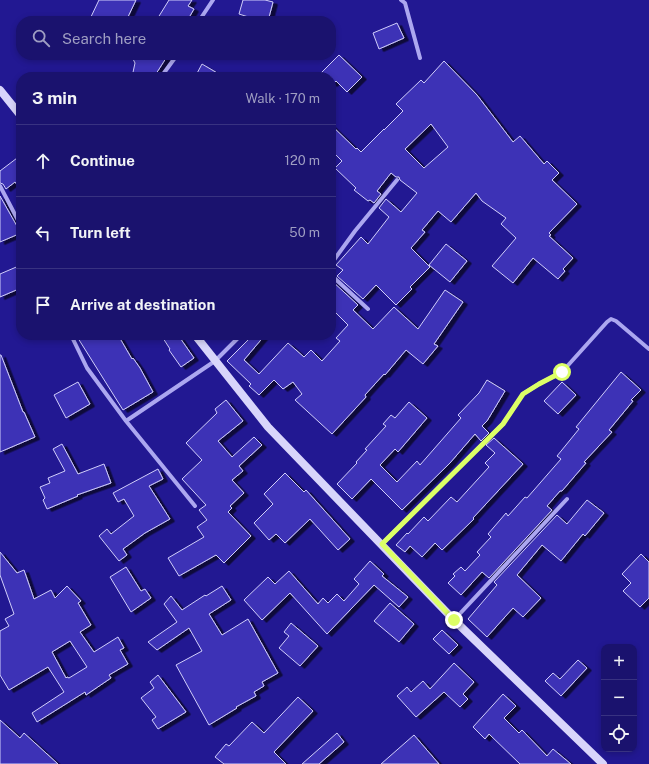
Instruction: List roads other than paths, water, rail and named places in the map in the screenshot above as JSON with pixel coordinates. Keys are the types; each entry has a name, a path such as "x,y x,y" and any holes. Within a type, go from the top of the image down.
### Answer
{"main road":[{"path":"0,90 16,110"},
{"path":"199,340 268,428 454,620 603,764"}],"street":[{"path":"202,16 213,0"},
{"path":"401,0 405,3 420,58"},
{"path":"165,72 173,60"},
{"path":"336,257 354,231 397,180"},
{"path":"0,186 16,216"},
{"path":"336,280 368,309"},
{"path":"382,544 503,424 523,394 562,372 611,319 616,321 649,349"},
{"path":"73,340 87,368 126,421 195,506"},
{"path":"126,421 215,361 236,340"},
{"path":"454,620 567,499"}]}
